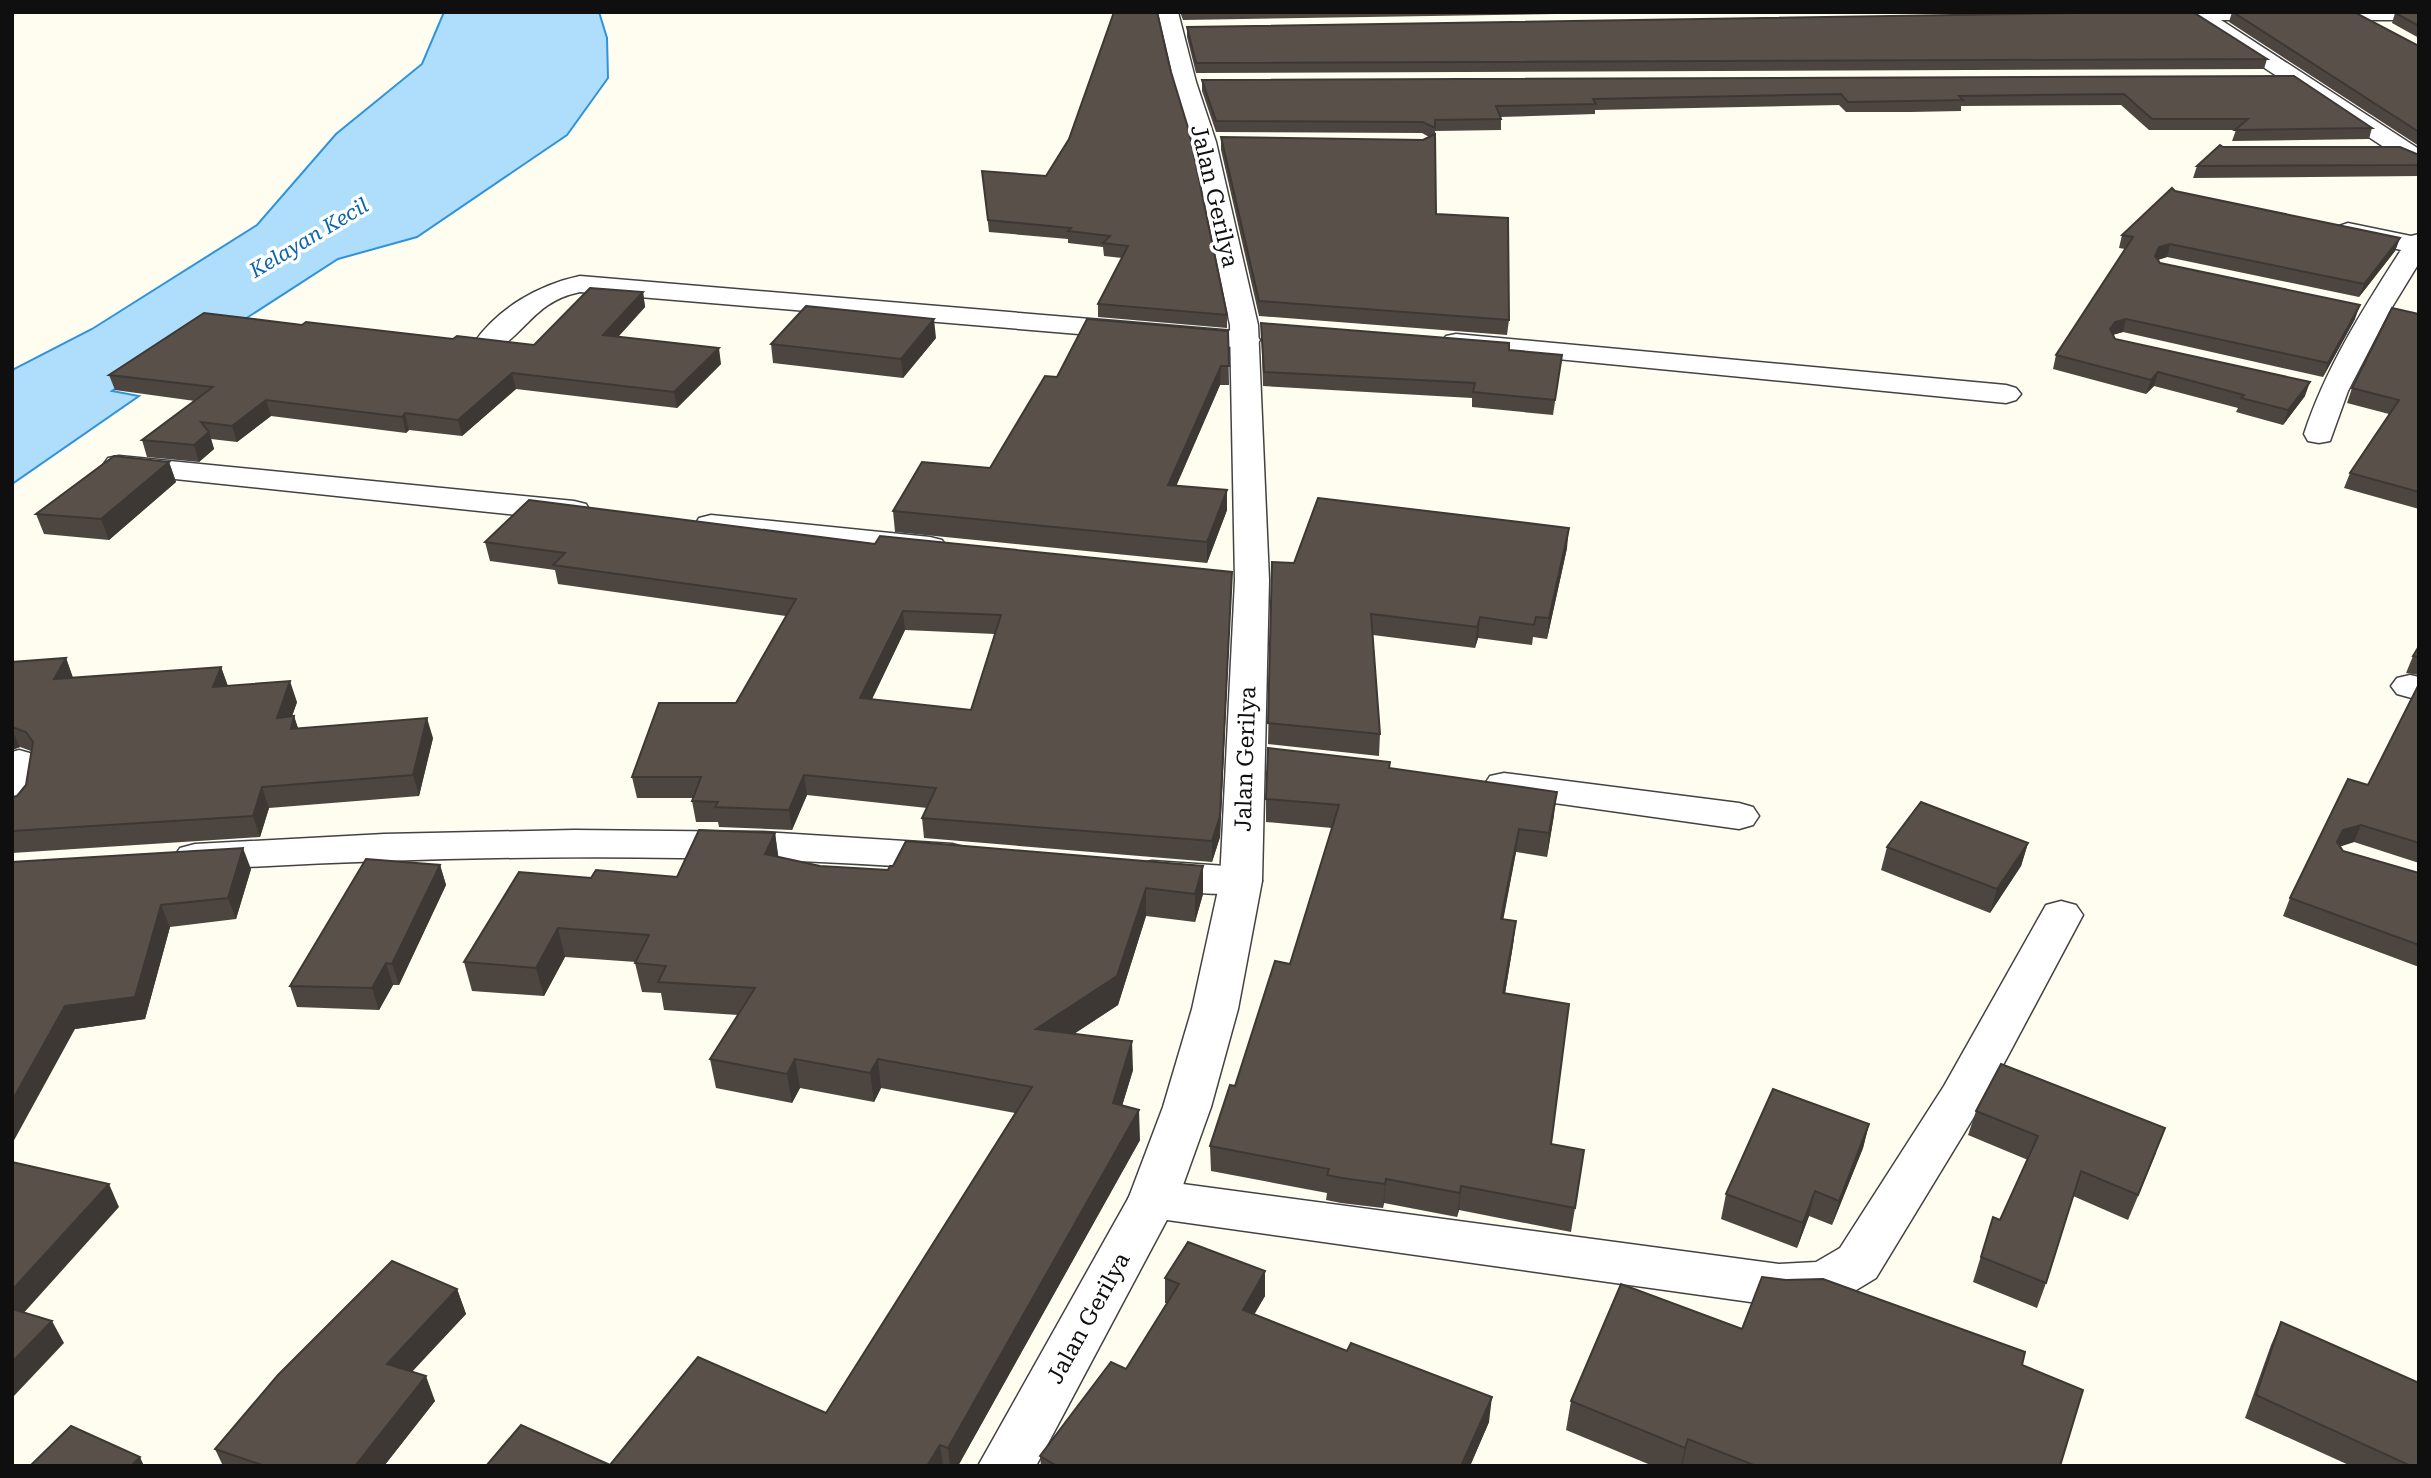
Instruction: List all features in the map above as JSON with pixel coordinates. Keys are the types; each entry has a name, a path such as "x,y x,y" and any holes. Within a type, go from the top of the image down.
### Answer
{"street":[{"path":"2194,13 2226,31 2409,155"},
{"path":"2124,14 2419,14"},
{"path":"2358,14 2388,32"},
{"name":"Jalan Gerilya","path":"1006,1466 1153,1199 1187,1107 1215,1009 1241,881 1244,756 1238,578 1254,330 1218,142 1199,81 1176,23"},
{"path":"2253,79 2295,78"},
{"path":"2360,149 2409,155"},
{"path":"2319,434 2320,388 2362,310 2417,243 2324,226"},
{"path":"487,344 528,305 547,292 580,284 1254,330"},
{"path":"1435,340 2006,394"},
{"path":"106,464 603,514"},
{"path":"686,522 962,550"},
{"path":"1244,756 1284,760"},
{"path":"12,806 19,762"},
{"path":"1475,781 1739,816"},
{"path":"152,859 388,845 693,842 853,848 991,860"},
{"path":"1116,871 1241,881"},
{"path":"1153,1199 1779,1285 1807,1286 1834,1280 1858,1263 1962,1097 2062,915"}],"water":[{"name":"Kelayan Kecil","path":"444,12 599,12 607,38 608,78 567,135 417,237 338,259 228,330 208,328 112,391 139,396 12,484 12,370 92,329 257,225 336,134 422,64"}],"building":[{"path":"1114,12 1157,12 1189,131 1227,315 1098,304 1128,246 1103,243 1110,236 1068,231 1071,228 988,220 982,171 1046,176 1069,139"},
{"path":"2193,12 2267,59 1196,63 1187,27"},
{"path":"2233,12 2356,13 2419,46 2419,132"},
{"path":"2407,12 2419,12 2419,26 2395,13"},
{"path":"2294,76 2372,128 2235,130 2248,119 2152,119 2124,94 1959,96 1963,100 1848,102 1841,94 1593,99 1596,104 1496,106 1501,119 1435,120 1435,128 1423,122 1216,121 1202,80"},
{"path":"1435,134 1436,214 1508,218 1509,320 1259,301 1221,137 1423,140"},
{"path":"2220,145 2400,147 2419,155 2419,165 2197,166"},
{"path":"2172,188 2175,191 2400,238 2364,284 2170,244 2159,247 2155,256 2160,263 2360,305 2328,363 2126,319 2115,322 2110,329 2115,339 2310,382 2288,410 2158,372 2151,380 2056,355 2133,237 2122,235"},
{"path":"590,288 643,292 603,335 719,348 674,392 512,373 458,420 405,413 402,417 266,400 232,426 201,422 209,432 194,445 142,440 213,387 109,375 204,313 302,325 306,322 453,339 457,336 534,345"},
{"path":"806,306 934,319 901,359 771,344"},
{"path":"2392,308 2419,314 2419,492 2350,473 2399,400 2352,388"},
{"path":"1087,319 1228,331 1229,366 1221,366 1168,485 1227,490 1207,542 893,511 922,462 990,468 1045,376 1057,377"},
{"path":"1261,323 1509,343 1509,350 1562,355 1555,400 1473,392 1475,383 1264,372"},
{"path":"114,456 169,462 101,519 36,514"},
{"path":"1318,498 1569,528 1549,618 1536,617 1534,625 1480,617 1477,627 1371,614 1380,734 1268,723 1272,562 1294,563"},
{"path":"529,500 875,544 880,536 1232,572 1220,816 1212,841 922,818 936,788 804,775 789,810 715,807 718,802 692,801 701,777 632,777 659,703 736,703 796,599 553,565 565,553 485,542","holes":["903,611 1001,615 971,710 860,698"]},
{"path":"2419,646 2419,657 2413,656"},
{"path":"66,658 54,679 221,667 213,687 290,681 277,718 294,716 291,729 427,718 413,775 262,787 253,816 12,831 12,797 17,796 26,785 33,742 26,732 12,727 12,662"},
{"path":"2419,684 2419,843 2361,825 2343,830 2337,842 2343,851 2419,873 2419,945 2290,898 2348,779 2368,785"},
{"path":"1268,748 1390,762 1389,768 1557,792 1549,833 1519,829 1501,919 1516,921 1503,993 1569,1004 1551,1144 1584,1150 1575,1208 1461,1186 1460,1193 1386,1179 1385,1184 1342,1178 1327,1175 1329,1169 1210,1146 1230,1085 1235,1086 1275,961 1290,964 1339,805 1266,799"},
{"path":"1921,802 2028,843 1997,889 1887,847"},
{"path":"699,830 775,833 765,854 820,866 888,870 893,866 906,841 1203,866 1195,894 1146,888 1117,976 1036,1029 1132,1041 1113,1103 1139,1110 948,1448 940,1445 927,1466 486,1466 521,1425 610,1465 698,1357 826,1413 1032,1087 878,1059 870,1073 795,1059 787,1074 710,1059 755,988 658,982 666,966 635,963 649,935 558,928 536,968 464,962 519,872 591,878 596,870 677,877"},
{"path":"243,848 228,898 161,905 135,997 65,1006 12,1101 12,862"},
{"path":"366,859 440,865 392,964 386,963 372,988 290,986"},
{"path":"2001,1064 2165,1128 2138,1195 2081,1171 2046,1283 1981,1257 1993,1217 2000,1220 2038,1136 1976,1111"},
{"path":"1773,1089 1869,1124 1839,1201 1815,1191 1803,1223 1726,1194"},
{"path":"12,1162 109,1184 12,1290"},
{"path":"1188,1242 1265,1271 1243,1310 1347,1351 1351,1343 1492,1397 1461,1466 1057,1466 1040,1456 1111,1362 1126,1369 1179,1284 1165,1278"},
{"path":"392,1261 457,1289 387,1364 426,1376 355,1466 265,1466 215,1449 278,1375"},
{"path":"1762,1277 1786,1280 1823,1279 2025,1352 2022,1365 2083,1390 2060,1466 1756,1466 1688,1439 1685,1448 1571,1401 1621,1284 1742,1329"},
{"path":"12,1309 52,1321 12,1362"},
{"path":"2281,1322 2419,1383 2419,1466 2411,1466 2256,1395"},
{"path":"71,1426 140,1457 131,1466 30,1466"}]}
